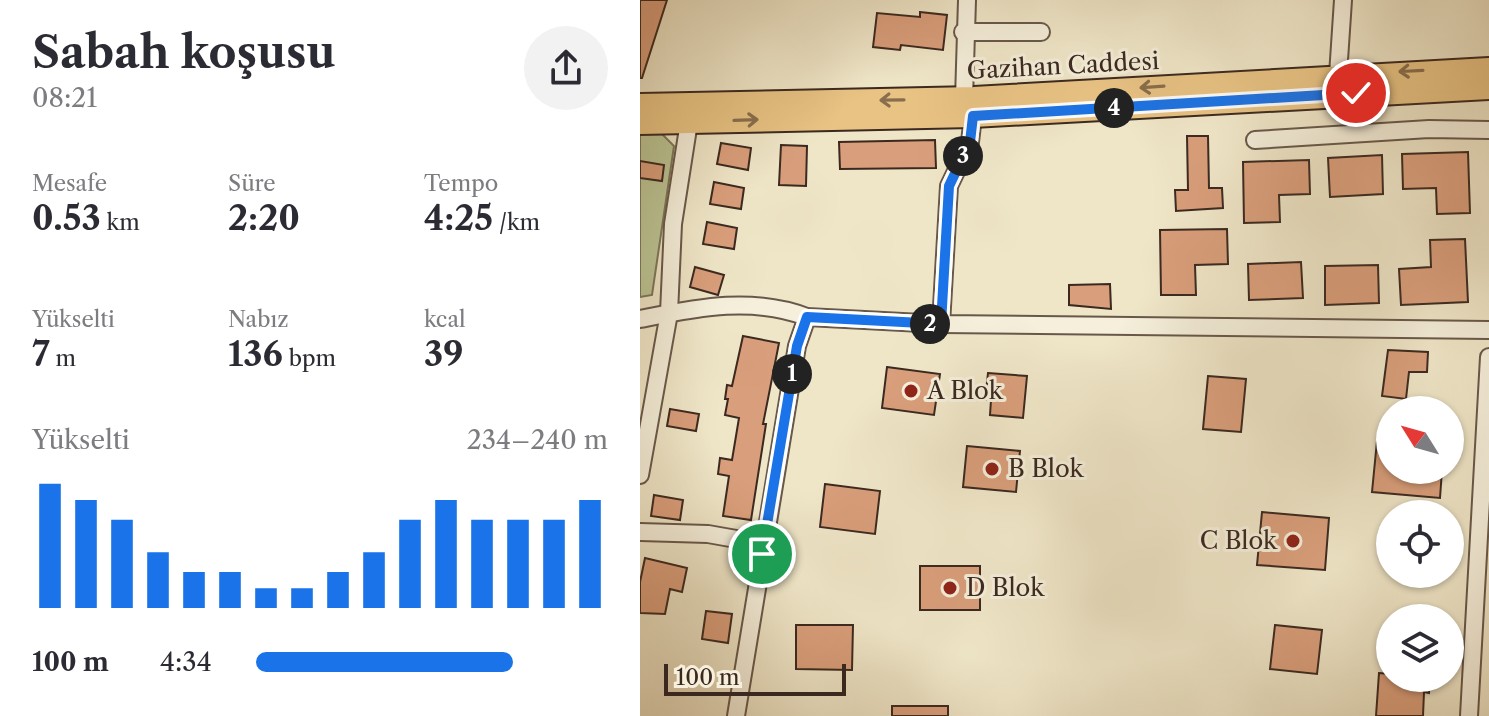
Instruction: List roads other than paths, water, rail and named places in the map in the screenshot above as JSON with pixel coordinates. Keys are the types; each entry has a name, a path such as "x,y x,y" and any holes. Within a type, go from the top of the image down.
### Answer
{"main road":[{"name":"Gazihan Caddesi","path":"640,105 968,107 1338,75 1489,69"},
{"name":"Gazihan Caddesi","path":"640,123 968,107 1489,88"}],"street":[{"path":"941,324 949,186 970,142 963,32 967,0"},
{"path":"1338,75 1343,0"},
{"path":"963,32 1041,32"},
{"path":"640,475 669,313 673,224 689,122"},
{"path":"1255,140 1429,129 1489,130"},
{"path":"640,319 751,304 807,317 941,324 1489,330"},
{"path":"736,716 797,346 807,317"},
{"path":"1469,716 1482,612 1489,357"},
{"path":"640,532 708,534 764,544"}],"place":[{"name":"A Blok","path":"911,391"},
{"name":"B Blok","path":"992,469"},
{"name":"C Blok","path":"1293,541"},
{"name":"D Blok","path":"950,588"}]}
